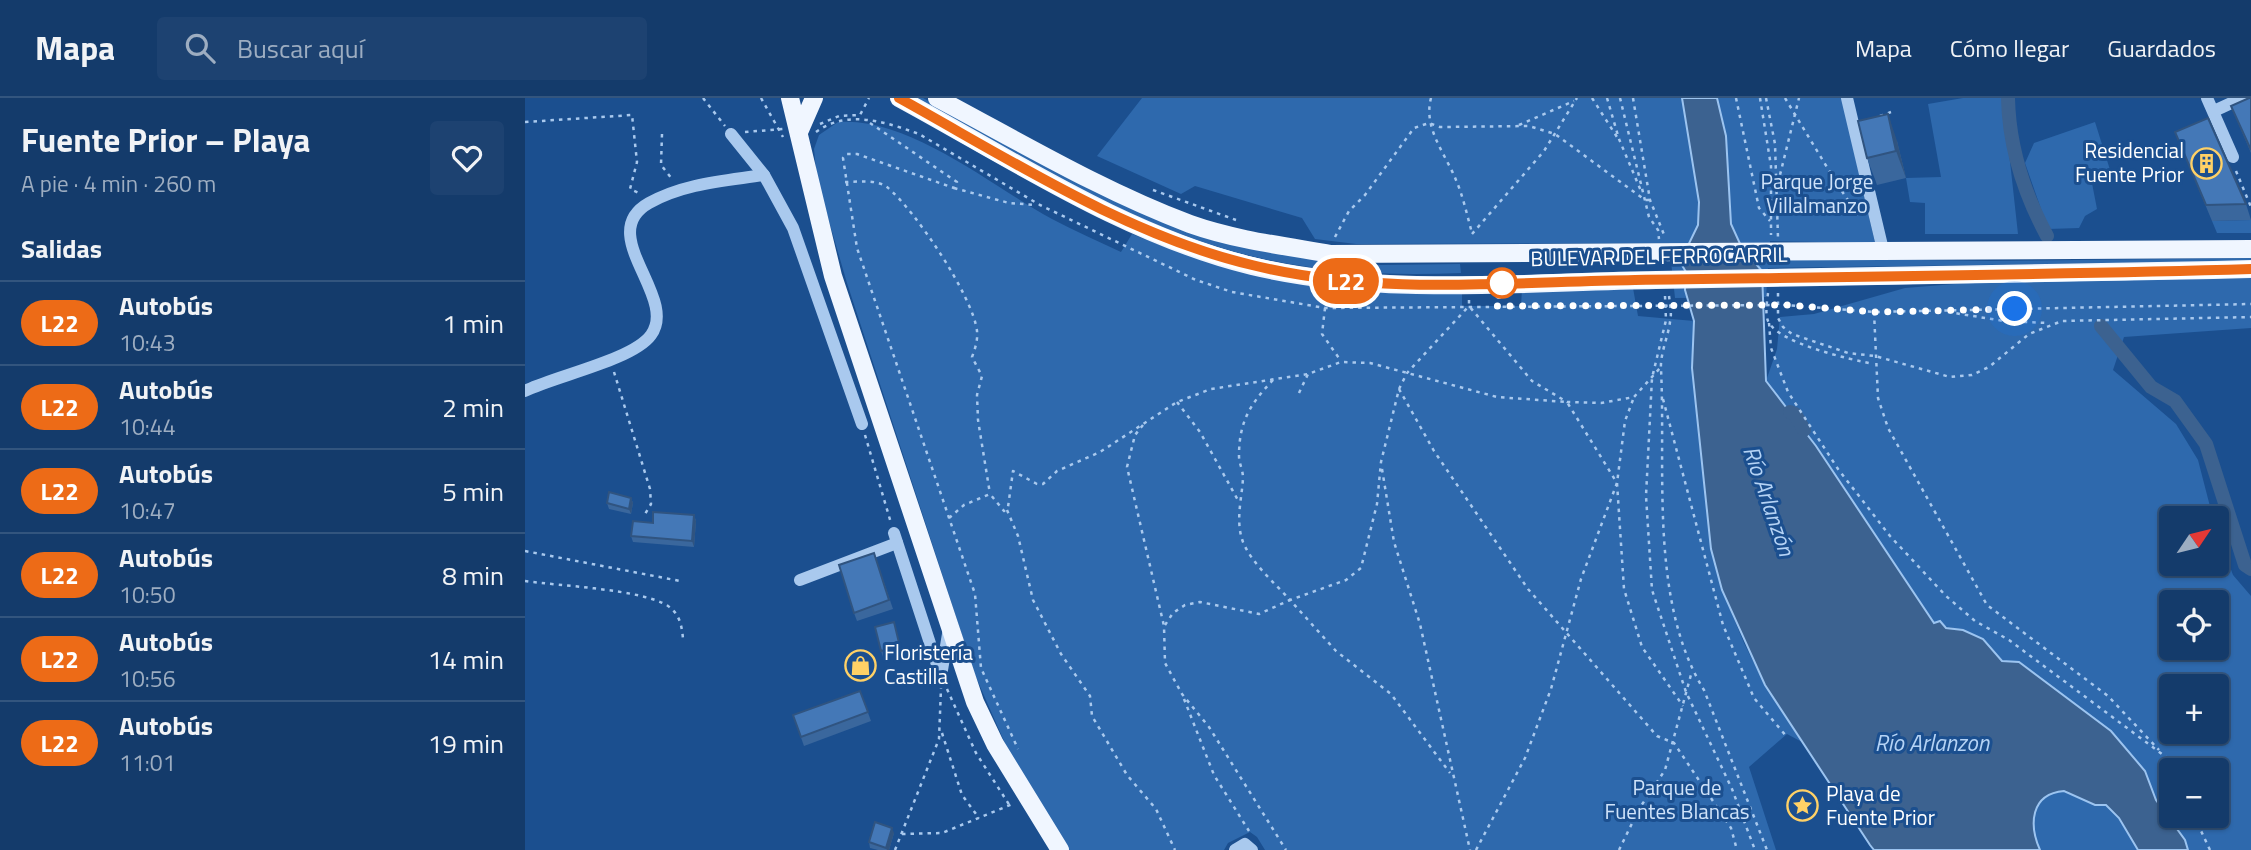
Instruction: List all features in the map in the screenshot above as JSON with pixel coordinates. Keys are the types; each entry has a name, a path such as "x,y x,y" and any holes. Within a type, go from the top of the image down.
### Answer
{"main road":[{"path":"790,98 806,132"},
{"path":"814,98 806,132 807,177 833,276 986,727 1060,850"},
{"name":"BULEVAR DEL FERROCARRIL","path":"899,98 1118,216 1211,254 1311,277 1380,283 1662,286 2251,269"},
{"name":"BULEVAR DEL FERROCARRIL","path":"937,98 1125,197 1193,225 1282,246 1366,255 1777,245 1883,250 2251,249"}],"street":[{"path":"1847,98 1883,250"},
{"path":"2207,98 2233,159"},
{"path":"2214,111 2242,98"},
{"path":"731,134 764,175 798,240 862,424"},
{"path":"525,391 611,358 642,343 655,328 655,301 631,243 635,218 648,203 680,190 764,175"},
{"path":"800,580 896,538 941,677"},
{"path":"941,677 950,624"},
{"path":"1235,850 1245,844 1251,849"}],"path":[{"path":"703,98 731,134 776,129 761,98"},
{"path":"806,132 839,116 860,115 869,98"},
{"path":"1431,98 1429,124 1457,182 1472,234 1555,134 1577,99"},
{"path":"1592,98 1619,139"},
{"path":"1607,98 1619,139 1645,200"},
{"path":"1620,98 1649,217 1658,230 1659,246"},
{"path":"1633,98 1650,200 1654,214 1663,228 1659,246"},
{"path":"1736,98 1759,208 1770,221 1777,245"},
{"path":"1760,98 1775,189"},
{"path":"1766,98 1775,144 1777,245"},
{"path":"1785,98 1867,228"},
{"path":"1770,221 1775,189 1799,98"},
{"path":"1516,126 1535,121 1577,99"},
{"path":"1878,117 1891,112"},
{"path":"525,122 632,115 637,162 630,189 639,193 648,203"},
{"path":"806,132 839,119 867,121 957,183 954,188"},
{"path":"1334,243 1338,228 1349,211 1366,195 1414,128 1429,124 1440,127 1516,126 1555,134 1645,200 1650,200"},
{"path":"662,134 661,165 680,190"},
{"path":"1020,753 982,668 975,594 857,248 843,158 857,153 954,188 1009,203 1040,205"},
{"path":"2233,159 2251,207"},
{"path":"845,183 875,181 887,187 936,243 973,314 977,332 972,357 982,376 977,394 978,420 990,494 999,509 1006,509"},
{"path":"1775,189 1839,187"},
{"path":"1150,189 1240,221"},
{"path":"1776,284 1766,317 1771,348 1788,392 1838,469 1890,536 1945,596 1975,621 2009,640 2167,757"},
{"path":"1776,284 1778,318 1783,327 1792,334 1848,353 1875,356 1950,377 1972,375 1989,367 2029,334 2051,324"},
{"path":"1662,286 1671,320 1660,368 1660,448 1666,548 1681,638 1692,671 1704,690 1767,850"},
{"path":"1662,286 1667,320 1652,377 1646,496 1649,566 1657,608 1686,692 1732,789 1755,850"},
{"path":"1164,626 1173,613 1185,605 1201,603 1259,614 1346,580 1361,568 1377,504 1381,462 1399,389 1407,373 1469,306 1786,305 1874,312 2152,304 2251,304"},
{"path":"1469,306 1532,381 1567,402 1617,483"},
{"path":"1325,308 1322,334 1341,362"},
{"path":"1941,311 2004,321 2051,324 2092,319 2251,317"},
{"path":"1874,312 1878,398 1888,428 1987,605 2108,696 2167,757"},
{"path":"1769,323 1784,335 1836,357 1875,364"},
{"path":"611,358 650,489 651,504 645,513"},
{"path":"1175,850 1156,809 1128,775 1092,716 1090,696 1061,654 1033,600 1018,536 1006,509 1013,471 1037,484 1043,484 1057,471 1100,452 1177,402 1211,389 1308,374 1341,362 1370,363 1497,397 1601,403 1634,397"},
{"path":"1660,368 1634,397 1625,421 1617,483 1623,589 1642,647 1683,706"},
{"path":"1299,393 1308,374"},
{"path":"1273,380 1251,403 1245,418 1239,457 1243,477 1238,502 1242,539 1251,558 1336,651 1391,694 1452,776"},
{"path":"1399,389 1434,451 1528,589 1623,694 1657,736 1674,743 1731,828 1737,850"},
{"path":"1661,394 1723,625 1754,698 1787,737"},
{"path":"1177,402 1200,432 1238,502"},
{"path":"1145,422 1135,435 1127,467 1164,626 1165,663 1182,694 1214,775 1250,832 1251,849"},
{"path":"862,424 896,538"},
{"path":"1381,462 1394,542 1420,624 1470,850"},
{"path":"1476,850 1525,758 1551,689 1581,579 1617,483"},
{"path":"949,518 964,505 990,494"},
{"path":"525,551 680,581"},
{"path":"525,581 642,596 669,607 681,622 683,639"},
{"path":"1619,850 1639,809 1665,770 1692,671"},
{"path":"941,677 941,730 962,795 979,818"},
{"path":"941,677 976,753 1010,806"},
{"path":"1182,694 1209,727 1286,850"},
{"path":"895,850 941,730"},
{"path":"902,834 922,836 941,833 1010,806 1027,796"},
{"path":"2200,828 2210,850"}],"green space":[{"path":"916,98 923,98 1125,206 1187,231 1331,261 1380,265 1460,264 1461,273 1409,274 1332,270 1255,257 1210,245 1166,229 1080,189"},
{"name":"Parque Jorge Villalmanzo","path":"1142,98 1842,98 1875,243 1770,241 1769,258 1991,261 2251,258 2251,261 1768,268 1766,297 1675,298 1669,243 1356,244 1315,239 1302,218 1195,186 1181,194 1097,156"},
{"path":"1963,98 2003,98 2018,234 1925,234 1925,203 1910,202 1906,178 1941,177 1928,104"},
{"name":"Parque de Fuentes Blancas","path":"838,122 865,123 893,130 921,142 949,156 1052,219 1121,252 1132,234 1173,250 1253,273 1335,286 1462,291 1462,306 1521,306 1522,289 1633,288 1638,316 1694,321 1692,368 1711,549 1722,590 1744,643 1765,685 1802,742 1787,734 1749,767 1776,850 1265,850 1257,837 1250,832 1228,843 1224,850 1069,850 1011,757 975,675 847,283 817,180 814,149 819,135"},
{"path":"2095,122 2111,173 2091,178 2097,209 2085,216 2079,228 2048,229 2025,163 2034,143"},
{"path":"2251,220 2251,233 2217,233 2212,221"},
{"path":"2251,278 2251,328 2124,337 2113,370 2176,424 2198,460 2210,506 2159,506 2159,576 2229,576 2229,564 2233,575 2251,596 2251,850 2188,850 2176,828 2229,828 2229,758 2159,758 2159,804 2145,771 2111,731 2019,662 2002,661 1983,639 1963,630 1934,624 1795,414 1790,412 1766,381 1777,349 1780,317 1814,314 1905,288 1967,283"},
{"path":"2056,791 2106,805 2119,818 2139,850 2040,850 2034,832 2034,816 2041,802"}],"water":[{"name":"Río Arlanzon","path":"1682,98 1717,98 1726,136 1731,224 1741,246 1762,271 1766,381 1816,446 1934,623 1940,621 1946,628 1963,630 1983,639 2002,661 2019,662 2111,731 2145,771 2159,804 2159,828 2176,828 2188,850 2138,850 2119,818 2106,805 2095,805 2064,791 2044,798 2035,812 2034,831 2040,850 1874,850 1870,845 1765,685 1722,590 1711,549 1692,368 1694,321 1685,290 1686,272 1680,262 1698,225 1699,202"}],"building":[{"path":"2251,98 2251,150 2231,106"},
{"path":"1888,114 1896,151 1867,158 1858,121"},
{"name":"Residencial Fuente Prior","path":"2208,118 2246,204 2206,205 2175,132"},
{"path":"609,492 631,498 629,509 607,503"},
{"path":"653,512 694,515 692,541 631,536 633,521 653,523"},
{"path":"874,553 889,600 854,613 839,565"},
{"path":"894,622 900,647 881,651 875,627"},
{"path":"860,691 868,712 801,737 793,715"},
{"path":"875,822 892,828 886,848 869,842"}],"waterway":[{"path":"2008,98 2011,134 2019,169 2047,236"},
{"path":"2101,326 2151,387 2175,401 2206,444 2245,565 2251,569"},
{"path":"1790,412 1795,414 1804,430"}],"bus line":[{"name":"L22","path":"899,98 1056,184 1141,226 1211,254 1311,277 1380,283 1507,283 2251,269"}],"place":[{"name":"Residencial Fuente Prior","path":"2207,163"},
{"name":"Floristería Castilla","path":"861,665"},
{"name":"Playa de Fuente Prior","path":"1803,806"}],"route":[{"path":"1502,283 1496,306 1786,305 1874,312 2015,309"}],"water label":[{"name":"Río Arlanzón","path":"1769,501"}]}
